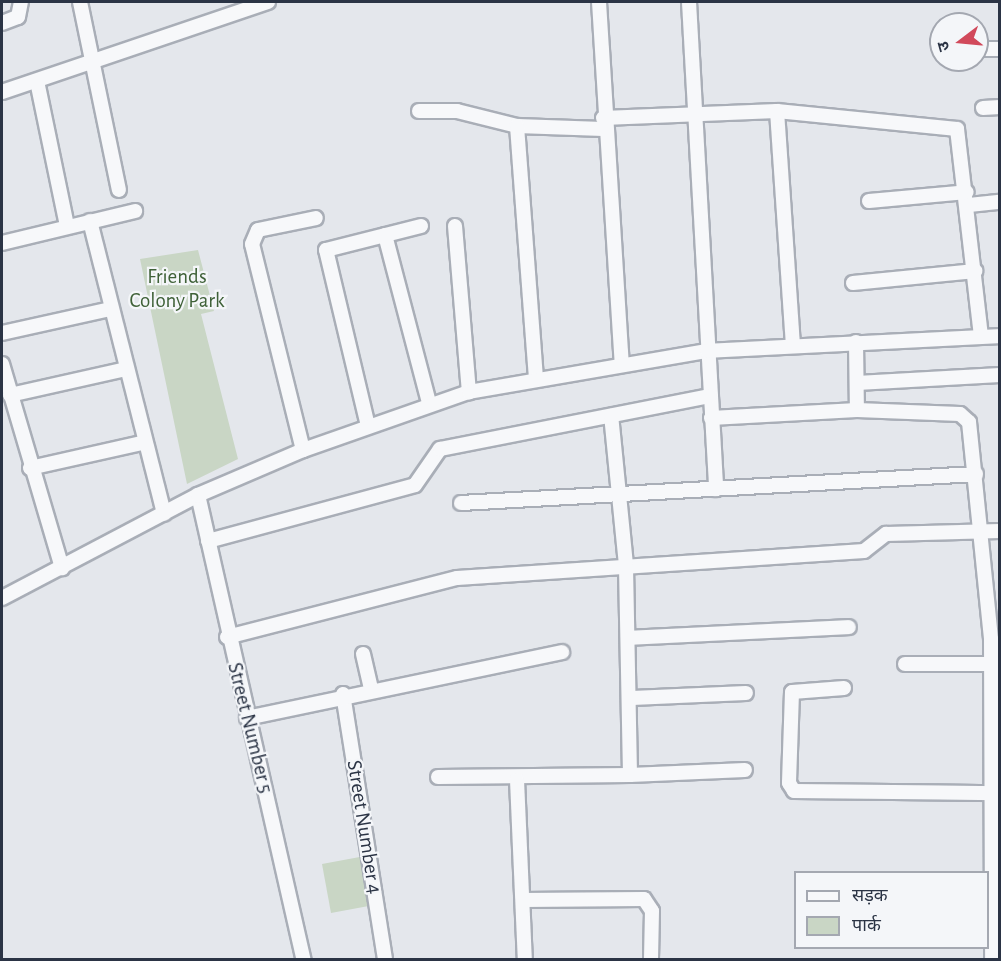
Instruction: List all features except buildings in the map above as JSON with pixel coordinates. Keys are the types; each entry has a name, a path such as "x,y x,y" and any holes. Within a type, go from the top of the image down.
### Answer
{"street":[{"path":"2,23 18,17 21,2"},
{"path":"80,2 89,63 119,190"},
{"path":"2,92 268,2"},
{"path":"599,2 603,124 622,364"},
{"path":"689,2 691,112 716,489"},
{"path":"37,81 67,226"},
{"path":"983,108 999,107"},
{"path":"419,111 457,111 517,126 603,124 691,112 777,111 957,129 968,199 981,337"},
{"path":"777,111 793,344"},
{"path":"517,126 536,377"},
{"path":"869,201 968,199 999,202"},
{"path":"2,243 135,211"},
{"path":"303,450 252,244 258,230 316,218"},
{"path":"90,221 142,443 164,514"},
{"path":"368,426 326,250 421,226"},
{"path":"455,226 468,392"},
{"path":"385,235 429,403"},
{"path":"853,283 975,272"},
{"path":"2,333 110,309"},
{"path":"2,598 198,495 303,450 429,403 468,392 536,377 708,351 793,344 999,336"},
{"path":"856,342 857,410"},
{"path":"2,364 30,468 62,568"},
{"path":"10,395 126,369"},
{"path":"857,383 999,375"},
{"path":"208,541 415,485 440,449 710,396"},
{"path":"711,418 857,410 965,417 976,474 995,664 997,793 992,960"},
{"path":"611,416 626,566 632,698 630,775"},
{"path":"30,468 142,443"},
{"path":"461,503 618,496 976,474"},
{"name":"Street Number 5","path":"198,495 227,638 304,960"},
{"path":"227,638 440,581 626,566 864,551 886,534 999,531"},
{"path":"628,638 849,627"},
{"path":"247,718 371,688 562,652"},
{"path":"363,654 371,688"},
{"path":"905,664 995,664"},
{"path":"844,688 792,692 789,783 794,791 997,793"},
{"path":"632,698 746,693"},
{"name":"Street Number 4","path":"343,694 385,960"},
{"path":"438,777 517,780 744,770"},
{"path":"517,780 525,960"},
{"path":"523,900 644,898 652,911 651,960"}],"green space":[{"name":"Friends Colony Park","path":"198,250 214,311 201,314 238,459 187,484 140,259"},
{"path":"365,856 374,905 331,913 322,864"}]}
